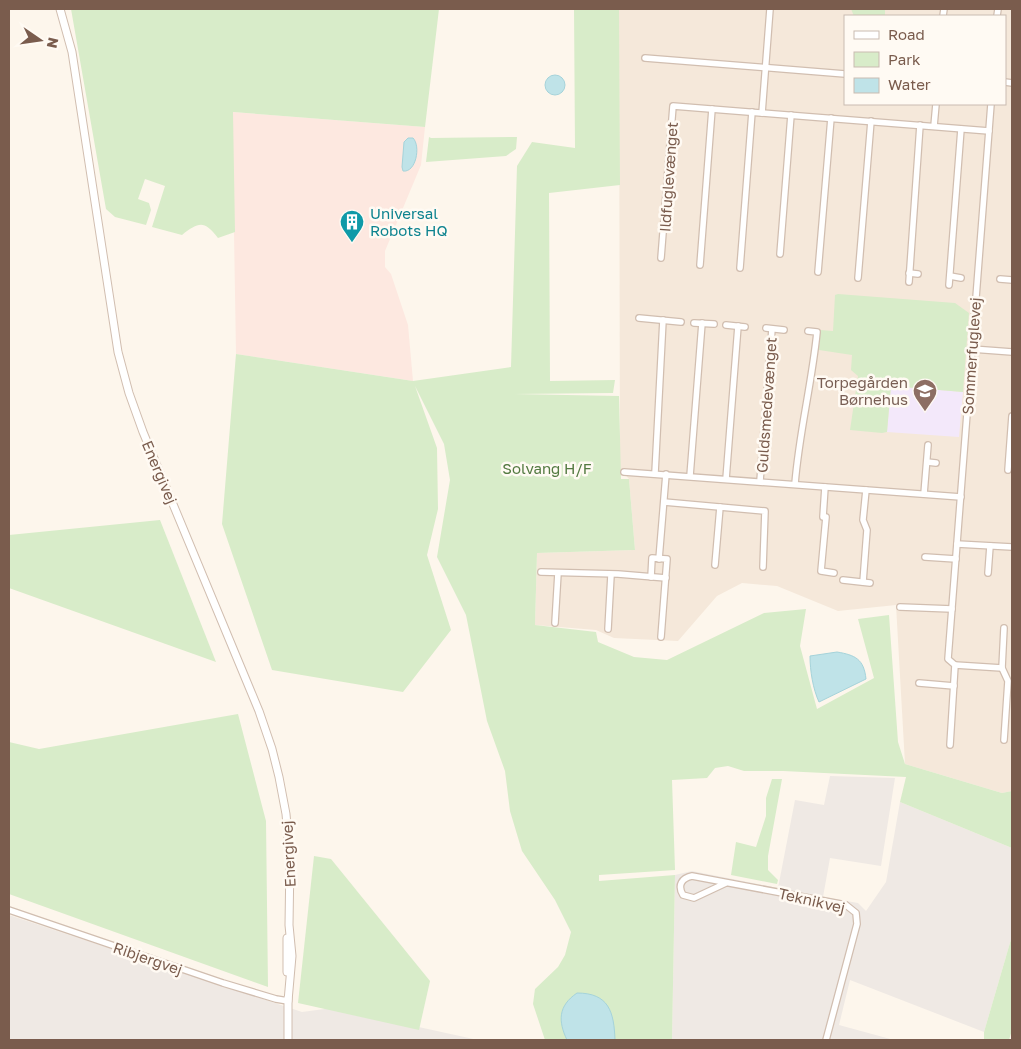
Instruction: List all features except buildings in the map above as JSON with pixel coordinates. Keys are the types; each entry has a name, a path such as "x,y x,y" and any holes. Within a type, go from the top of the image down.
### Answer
{"street":[{"name":"Energivej","path":"60,9 72,52 118,352 129,393 143,432 259,710 279,777 286,814 290,858 289,925 292,956 288,1002 288,1040"},
{"path":"762,113 770,9"},
{"path":"644,58 844,74"},
{"path":"934,126 936,105"},
{"name":"Sommerfuglevej","path":"955,665 948,659 991,105"},
{"name":"Ildfuglevænget","path":"661,258 673,106 989,131"},
{"path":"700,265 712,109"},
{"path":"740,268 752,112"},
{"path":"780,254 791,115"},
{"path":"818,272 831,118"},
{"path":"858,278 871,121"},
{"path":"909,282 920,125"},
{"path":"950,285 962,129"},
{"path":"909,273 918,274"},
{"path":"950,276 961,278"},
{"path":"1000,279 1012,280"},
{"path":"639,318 681,322"},
{"path":"655,473 663,320"},
{"path":"694,323 714,324"},
{"path":"690,476 702,323"},
{"name":"Guldsmedevænget","path":"726,325 745,326"},
{"path":"726,479 738,326"},
{"name":"Guldsmedevænget","path":"760,482 769,328 784,330"},
{"path":"795,484 799,439 814,362 817,332 808,331"},
{"path":"972,349 1012,352"},
{"path":"1008,470 1012,416"},
{"path":"924,494 928,445"},
{"path":"927,462 936,463"},
{"name":"Guldsmedevænget","path":"624,472 961,497"},
{"path":"660,559 666,474"},
{"path":"825,486 823,517 826,517 821,571 834,573"},
{"path":"862,582 867,530 864,520 866,490"},
{"path":"664,502 765,511 763,566"},
{"path":"715,565 720,507"},
{"path":"957,544 1012,547"},
{"path":"988,573 990,546"},
{"path":"925,557 956,559"},
{"path":"651,577 652,558 667,560 661,638"},
{"path":"541,572 618,574 666,578"},
{"path":"555,623 558,572"},
{"path":"608,629 611,575"},
{"path":"843,580 870,583"},
{"path":"900,608 952,609"},
{"path":"1004,628 1002,668 1010,681 1004,740"},
{"path":"1004,637 1012,638"},
{"path":"950,745 955,665 1002,668"},
{"path":"919,683 954,686"},
{"name":"Teknikvej","path":"726,883 694,898 683,895 680,890 681,883 685,877 692,876 846,905 856,913 857,924 826,1040"},
{"name":"Ribjergvej","path":"9,910 224,983 288,1002"}],"shaded area":[{"path":"619,9 1012,9 1012,791 1002,793 905,764 896,605 838,611 777,586 742,583 717,596 678,641 614,638 596,630 535,625 537,553 635,550 629,479 620,469"},
{"path":"232,112 425,127 421,165 385,251 385,267 391,274 408,325 413,381 236,354"},
{"name":"Torpegården Børnehus","path":"891,386 963,392 959,437 887,432"},
{"path":"830,776 895,778 881,866 830,858 823,897 858,903 866,911 886,882 900,802 1012,848 1012,936 984,1032 850,980 839,1025 894,1040 672,1040 675,875 692,871 778,888 795,800 824,805"},
{"path":"9,915 302,1012 332,1008 478,1040 9,1040"}],"green space":[{"path":"71,9 439,9 425,127 233,112 235,232 218,238 209,228 201,225 193,227 182,235 152,227 165,186 145,179 138,199 149,203 151,210 146,225 115,217 106,209"},
{"name":"Solvang H/F","path":"574,9 619,9 620,185 549,193 550,381 615,380 613,393 514,394 619,396 621,479 629,479 635,550 537,553 535,625 596,632 598,642 634,657 667,660 764,613 806,609 800,646 817,709 874,678 858,619 889,615 898,742 905,764 1002,793 1012,791 1012,848 900,802 906,777 744,771 728,766 715,768 707,778 672,780 675,870 599,875 599,881 675,875 672,1040 545,1040 533,1004 535,989 558,967 565,955 571,932 555,900 522,851 510,811 505,771 487,721 466,615 437,557 450,480 444,444 415,386 437,448 438,509 427,555 451,630 403,692 272,670 222,524 236,354 413,381 511,367 517,166 532,142 575,148"},
{"path":"851,9 885,9 885,15 854,15"},
{"path":"429,137 517,137 516,149 506,156 426,162"},
{"path":"835,295 955,303 969,313 963,392 891,386 887,432 850,430 858,376 851,370 852,355 819,350 820,330 833,331"},
{"path":"160,520 216,662 9,588 9,535"},
{"path":"238,714 266,821 268,987 9,894 9,742 39,749"},
{"path":"772,779 782,779 768,856 768,870 778,880 777,884 731,875 736,842 756,847 766,816 766,798"},
{"path":"314,856 331,859 430,981 419,1030 298,1003"},
{"path":"1012,936 1012,1030 1009,1040 984,1040 984,1032"}],"water":[{"path":"555,75 562,78 565,85 562,92 555,95 548,92 545,85 548,78"},
{"path":"408,138 413,138 417,152 414,164 411,168 403,171 404,142"},
{"path":"837,652 858,659 865,672 866,679 819,702 812,680 810,656"},
{"path":"577,993 596,996 608,1006 613,1021 615,1040 567,1040 562,1026 561,1014 566,1003"}],"place":[{"name":"Universal Robots HQ","path":"352,243"},
{"name":"Torpegården Børnehus","path":"925,412"}]}
